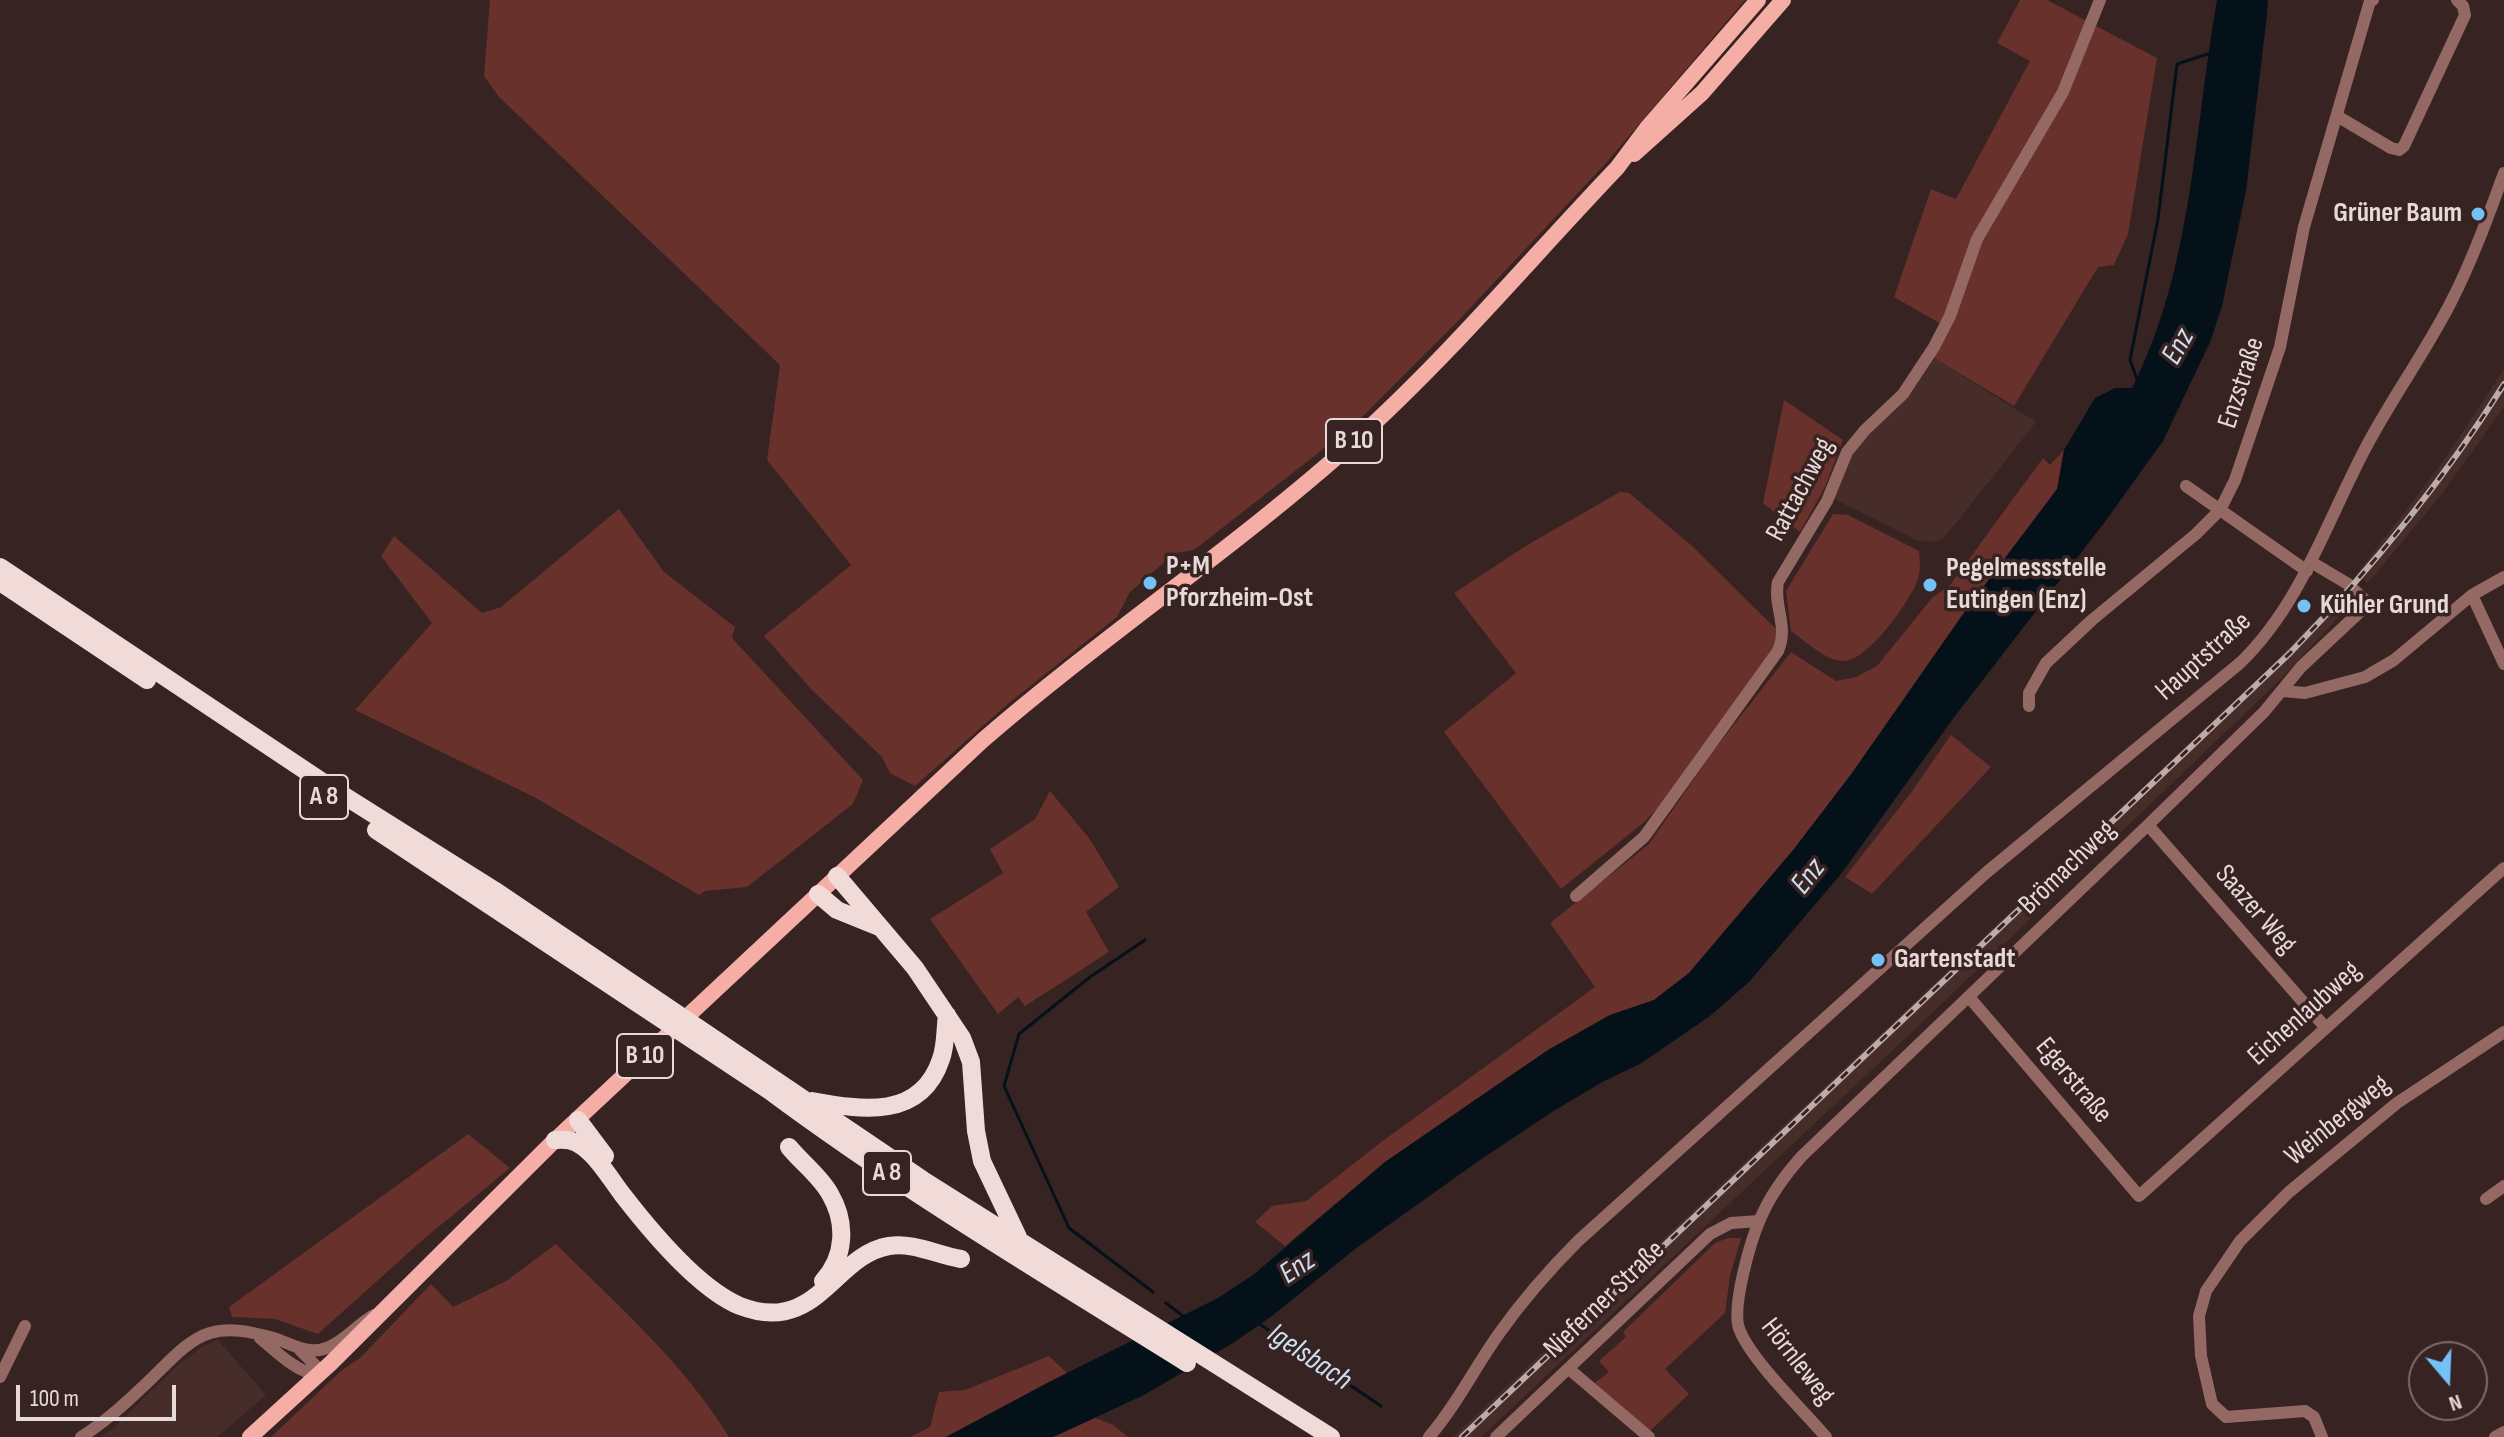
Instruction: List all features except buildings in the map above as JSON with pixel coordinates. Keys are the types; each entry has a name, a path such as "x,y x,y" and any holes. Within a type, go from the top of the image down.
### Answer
{"highway":[{"name":"A 8","path":"0,567 289,760 494,890 830,1136 1222,1377 1310,1437"},
{"name":"A 8","path":"0,582 652,1004 705,1031 923,1180 1020,1240 1071,1283"},
{"path":"837,876 883,928 962,1038 971,1062 976,1131 982,1161 1020,1240"},
{"path":"813,900 883,928"},
{"path":"806,1100 875,1109 916,1097 931,1080 942,1058 947,1015"},
{"path":"578,1120 653,1218 701,1268 736,1294 763,1302 790,1300 813,1289 830,1274 840,1254 841,1225 831,1195 789,1147"},
{"path":"555,1140 566,1139 577,1143 592,1155 632,1206 698,1278 742,1307 776,1311 803,1305 820,1295 863,1257 887,1246 914,1246 961,1259"},
{"name":"A 8","path":"1222,1377 1331,1437"}],"main road":[{"name":"B 10","path":"250,1437 389,1306 555,1140 1007,719 1359,437 1440,357 1617,168 1647,128 1758,0"},
{"name":"B 10","path":"1617,168 1656,138 1702,93 1783,0"}],"street":[{"name":"Rattachweg","path":"1576,896 1644,837 1778,651 1784,632 1776,594 1778,582 1827,501 1847,452 1903,394 1934,347 1950,316 1977,239 2063,92 2100,0"},
{"name":"Enzstraße","path":"2029,706 2029,693 2046,663 2220,510 2235,480 2280,347 2304,227 2370,1 2373,0"},
{"path":"2337,116 2391,148 2399,150 2404,146 2465,15 2463,6 2457,0"},
{"name":"Hauptstraße","path":"1429,1437 1500,1332 1543,1277 1599,1222 2053,814 2248,656 2280,617 2309,566 2365,448 2450,304 2474,254 2504,173"},
{"path":"2186,486 2309,566"},
{"name":"Brömachweg","path":"1759,1221 1780,1182 1802,1156 2148,825 2283,691 2301,667 2365,607 2366,601 2360,593 2309,566"},
{"path":"2283,691 2305,693 2365,677 2394,660 2472,595 2504,577"},
{"path":"2472,595 2504,664"},
{"name":"Saazer Weg","path":"2148,825 2325,1027"},
{"name":"Eichenlaubweg","path":"2139,1196 2504,868"},
{"name":"Egerstraße","path":"1969,997 2139,1196"},
{"name":"Weinbergweg","path":"2322,1437 2314,1417 2305,1411 2226,1417 2212,1404 2201,1356 2199,1316 2206,1291 2240,1241 2289,1192 2397,1103 2504,1032"},
{"path":"2486,1199 2504,1186"},
{"name":"Nieferner Straße","path":"1496,1437 1710,1234 1731,1223 1759,1221"},
{"name":"Hörnleweg","path":"1759,1221 1741,1289 1737,1320 1740,1332 1755,1355 1826,1437"},
{"path":"257,1336 314,1351 329,1347 358,1324 389,1306"},
{"path":"0,1377 25,1326"},
{"path":"81,1437 110,1417 198,1338 223,1330 247,1332 308,1374 318,1375 315,1365 299,1349"},
{"path":"1569,1369 1649,1437"},
{"path":"2495,1437 2504,1432"}],"shaded area":[{"path":"490,0 1745,0 1606,163 1459,320 1354,425 1194,550 1175,553 1130,592 1117,617 1009,703 915,786 890,773 882,757 811,689 764,636 851,565 767,460 780,365 499,97 484,76"},
{"path":"2020,0 2047,0 2157,58 2128,234 2114,265 2098,267 2014,406 1934,358 1948,328 1894,297 1931,189 1956,199 2030,61 1997,43"},
{"path":"1934,358 2036,422 1948,533 1941,540 1931,542 1916,540 1834,499 1854,448 1914,389"},
{"path":"2504,369 2504,407 2441,495 2368,583 2357,574 2444,460"},
{"path":"1784,400 1843,440 1825,487 1800,532 1763,503"},
{"path":"2064,450 2058,489 1968,607 1852,773 1794,849 1689,973 1654,1000 1610,1015 1548,1050 1385,1162 1285,1246 1255,1222 1272,1206 1306,1201 1380,1143 1595,987 1550,923 1649,844 1714,750 1791,652 1836,681 1856,677 1877,666 1932,598 1950,585 2043,458 2050,465"},
{"path":"1620,492 1629,493 1691,545 1783,636 1685,781 1642,824 1561,889 1444,732 1516,673 1454,593 1529,544"},
{"path":"619,509 664,572 735,627 732,638 863,780 853,804 747,887 705,891 699,895 536,798 355,710 432,623 381,556 394,536 482,613 501,607"},
{"path":"1833,514 1848,515 1919,551 1920,559 1917,582 1896,616 1864,652 1844,661 1823,654 1791,631 1786,591"},
{"path":"2337,598 2348,607 2281,679 1930,1015 1481,1437 1453,1437 2269,668"},
{"path":"1951,735 1991,767 1872,894 1845,877 1910,794"},
{"path":"1050,791 1089,838 1119,887 1086,912 1109,952 1025,1006 1018,997 998,1014 930,919 1003,873 990,849 1035,819"},
{"path":"468,1134 510,1168 426,1237 318,1334 275,1319 232,1317 229,1307"},
{"path":"1728,1238 1741,1238 1730,1276 1725,1313 1665,1369 1689,1394 1651,1430 1643,1428 1593,1384 1609,1372 1599,1361 1626,1337 1623,1332 1715,1243"},
{"path":"556,1244 671,1359 729,1437 271,1437 342,1370 360,1358 431,1284 453,1307 506,1281"},
{"path":"218,1340 266,1395 217,1437 100,1437 179,1364 202,1347"},
{"path":"1049,1356 1067,1373 946,1437 910,1437 930,1427 939,1392 965,1390"},
{"path":"1095,1418 1113,1425 1128,1437 1053,1437"}],"water":[{"name":"Enz","path":"2217,0 2268,0 2246,191 2222,306 2211,340 2163,441 1952,720 1841,874 1749,982 1710,1016 1640,1064 1552,1112 1477,1162 1355,1249 1272,1316 1233,1343 1144,1395 1053,1437 946,1437 1218,1298 1253,1275 1385,1162 1548,1050 1610,1015 1654,1000 1689,973 1794,849 1852,773 1968,607 2057,489 2064,450 2095,398 2115,388 2132,388 2168,295 2180,247"}],"waterway":[{"path":"2137,379 2130,360 2158,219 2177,64 2211,53"},
{"path":"1145,940 1090,977 1019,1034 1004,1086 1069,1228 1153,1292"},
{"path":"1166,1303 1183,1316"},
{"name":"Igelsbach","path":"1258,1323 1381,1406"}],"railway":[{"path":"1462,1437 2290,653 2404,524 2456,456 2504,384"}],"place":[{"name":"Grüner Baum","path":"2478,214"},
{"name":"P+M Pforzheim-Ost","path":"1150,583"},
{"name":"Pegelmessstelle Eutingen (Enz)","path":"1930,585"},
{"name":"Kühler Grund","path":"2304,606"},
{"name":"Gartenstadt","path":"1878,960"}]}
